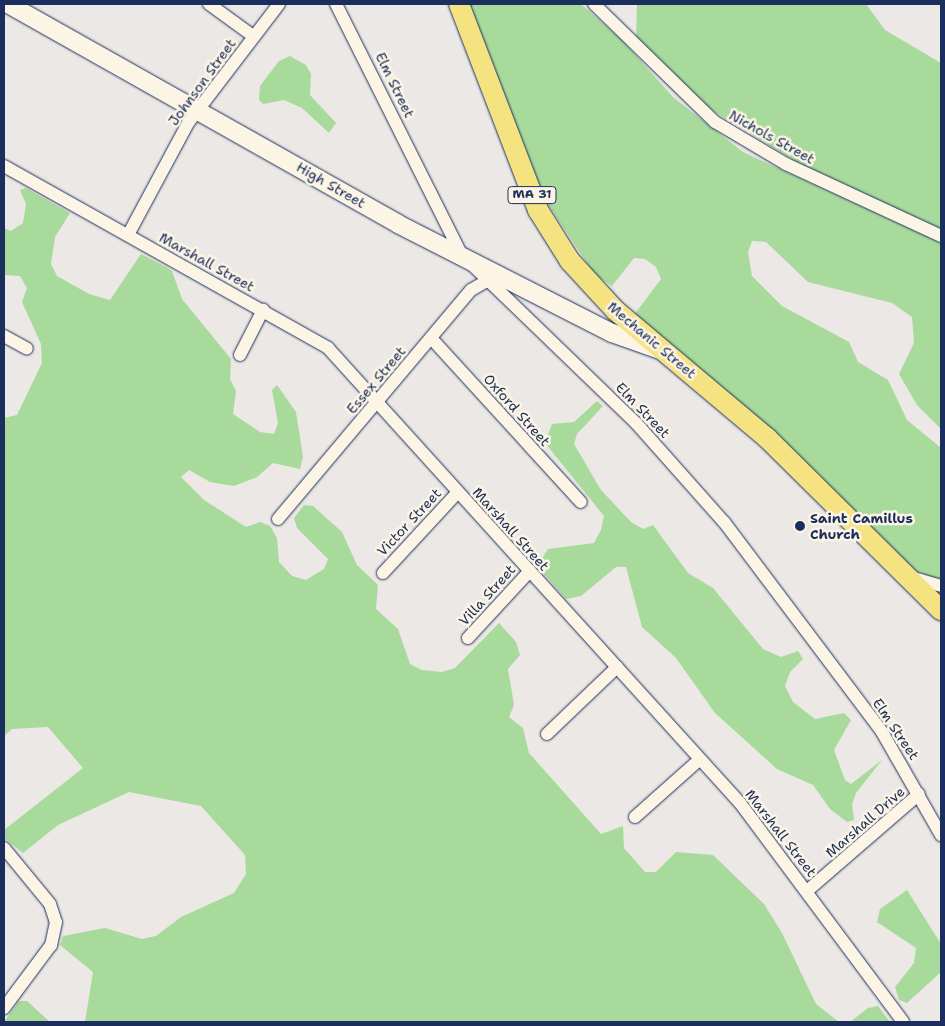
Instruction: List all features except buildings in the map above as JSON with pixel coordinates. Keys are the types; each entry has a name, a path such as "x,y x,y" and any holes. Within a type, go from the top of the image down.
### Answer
{"main road":[{"name":"High Street","path":"8,4 398,224 507,277 612,333 662,351"},
{"name":"Mechanic Street","path":"459,4 546,225 588,282 662,351 767,438 903,575 941,610"}],"street":[{"path":"209,4 253,36"},
{"name":"Johnson Street","path":"128,235 198,112 253,36 279,4"},
{"name":"Elm Street","path":"336,4 461,254 611,398 700,494 822,649 920,794 941,835"},
{"name":"Nichols Street","path":"594,4 715,122 786,164 941,236"},
{"name":"Marshall Street","path":"4,166 328,348 700,759 807,891 903,1022"},
{"path":"461,254 471,272 472,290"},
{"path":"486,280 507,277"},
{"name":"Essex Street","path":"278,519 472,290 486,280"},
{"path":"240,355 263,310"},
{"path":"4,336 27,349"},
{"name":"Oxford Street","path":"431,338 581,502"},
{"name":"Victor Street","path":"383,573 458,492"},
{"name":"Villa Street","path":"468,638 529,572"},
{"path":"903,575 941,586"},
{"path":"547,734 617,667"},
{"path":"635,817 700,759"},
{"name":"Marshall Drive","path":"807,891 920,794"},
{"path":"4,848 50,904 56,922 50,946 4,1008"}],"green space":[{"path":"466,4 581,4 622,40 673,97 743,152 941,243 941,429 917,405 899,374 914,343 912,317 892,303 808,282 766,242 752,241 748,252 752,276 782,306 849,342 858,362 888,380 907,420 941,448 941,582 910,568 634,315 661,279 656,267 645,259 634,258 612,286 595,275 545,200"},
{"path":"637,4 866,4 885,30 941,63 941,230 813,172 710,109 636,37"},
{"path":"290,56 306,65 311,74 310,95 336,123 329,133 302,108 284,100 263,104 259,100 260,86 279,61"},
{"path":"26,188 70,213 55,237 51,264 57,276 89,294 110,300 141,254 166,267 172,271 182,299 231,359 230,379 236,391 233,414 260,432 274,434 278,423 272,390 277,385 296,412 303,457 300,469 273,463 257,477 234,486 210,482 189,470 181,477 204,500 246,527 260,522 270,526 277,538 279,562 292,576 306,580 324,569 328,559 297,528 294,518 304,505 313,506 342,532 357,565 378,585 376,609 398,629 410,664 422,670 442,672 455,668 499,623 516,642 520,655 508,669 514,705 509,717 523,728 529,753 601,834 623,826 624,848 645,872 656,872 676,852 713,855 764,904 782,933 816,1004 839,1022 85,1022 93,972 60,945 63,936 105,928 142,939 156,936 181,917 234,893 246,874 245,855 201,806 129,792 58,825 23,853 4,838 4,830 83,768 48,727 12,729 4,736 4,418 17,415 42,363 41,344 22,302 27,288 20,276 4,275 4,228 11,231 23,223 26,204 20,190"},
{"path":"597,401 603,406 577,434 574,444 601,490 631,522 643,529 653,525 688,573 713,588 763,649 781,657 798,651 803,659 790,672 785,686 793,702 815,719 844,713 851,720 834,750 845,780 851,784 882,760 856,793 852,804 854,820 847,822 830,809 813,785 777,769 715,713 676,658 642,627 626,567 616,567 581,596 566,599 537,566 548,549 594,543 601,530 604,516 545,443 552,424 574,422"},
{"path":"907,890 941,944 941,972 907,1003 899,1000 895,987 914,963 916,948 877,922 880,909"},
{"path":"19,1001 27,1001 50,1022 4,1022"},
{"path":"878,1006 890,1022 850,1022 868,1008"}],"place":[{"name":"Saint Camillus Church","path":"800,526"}]}
